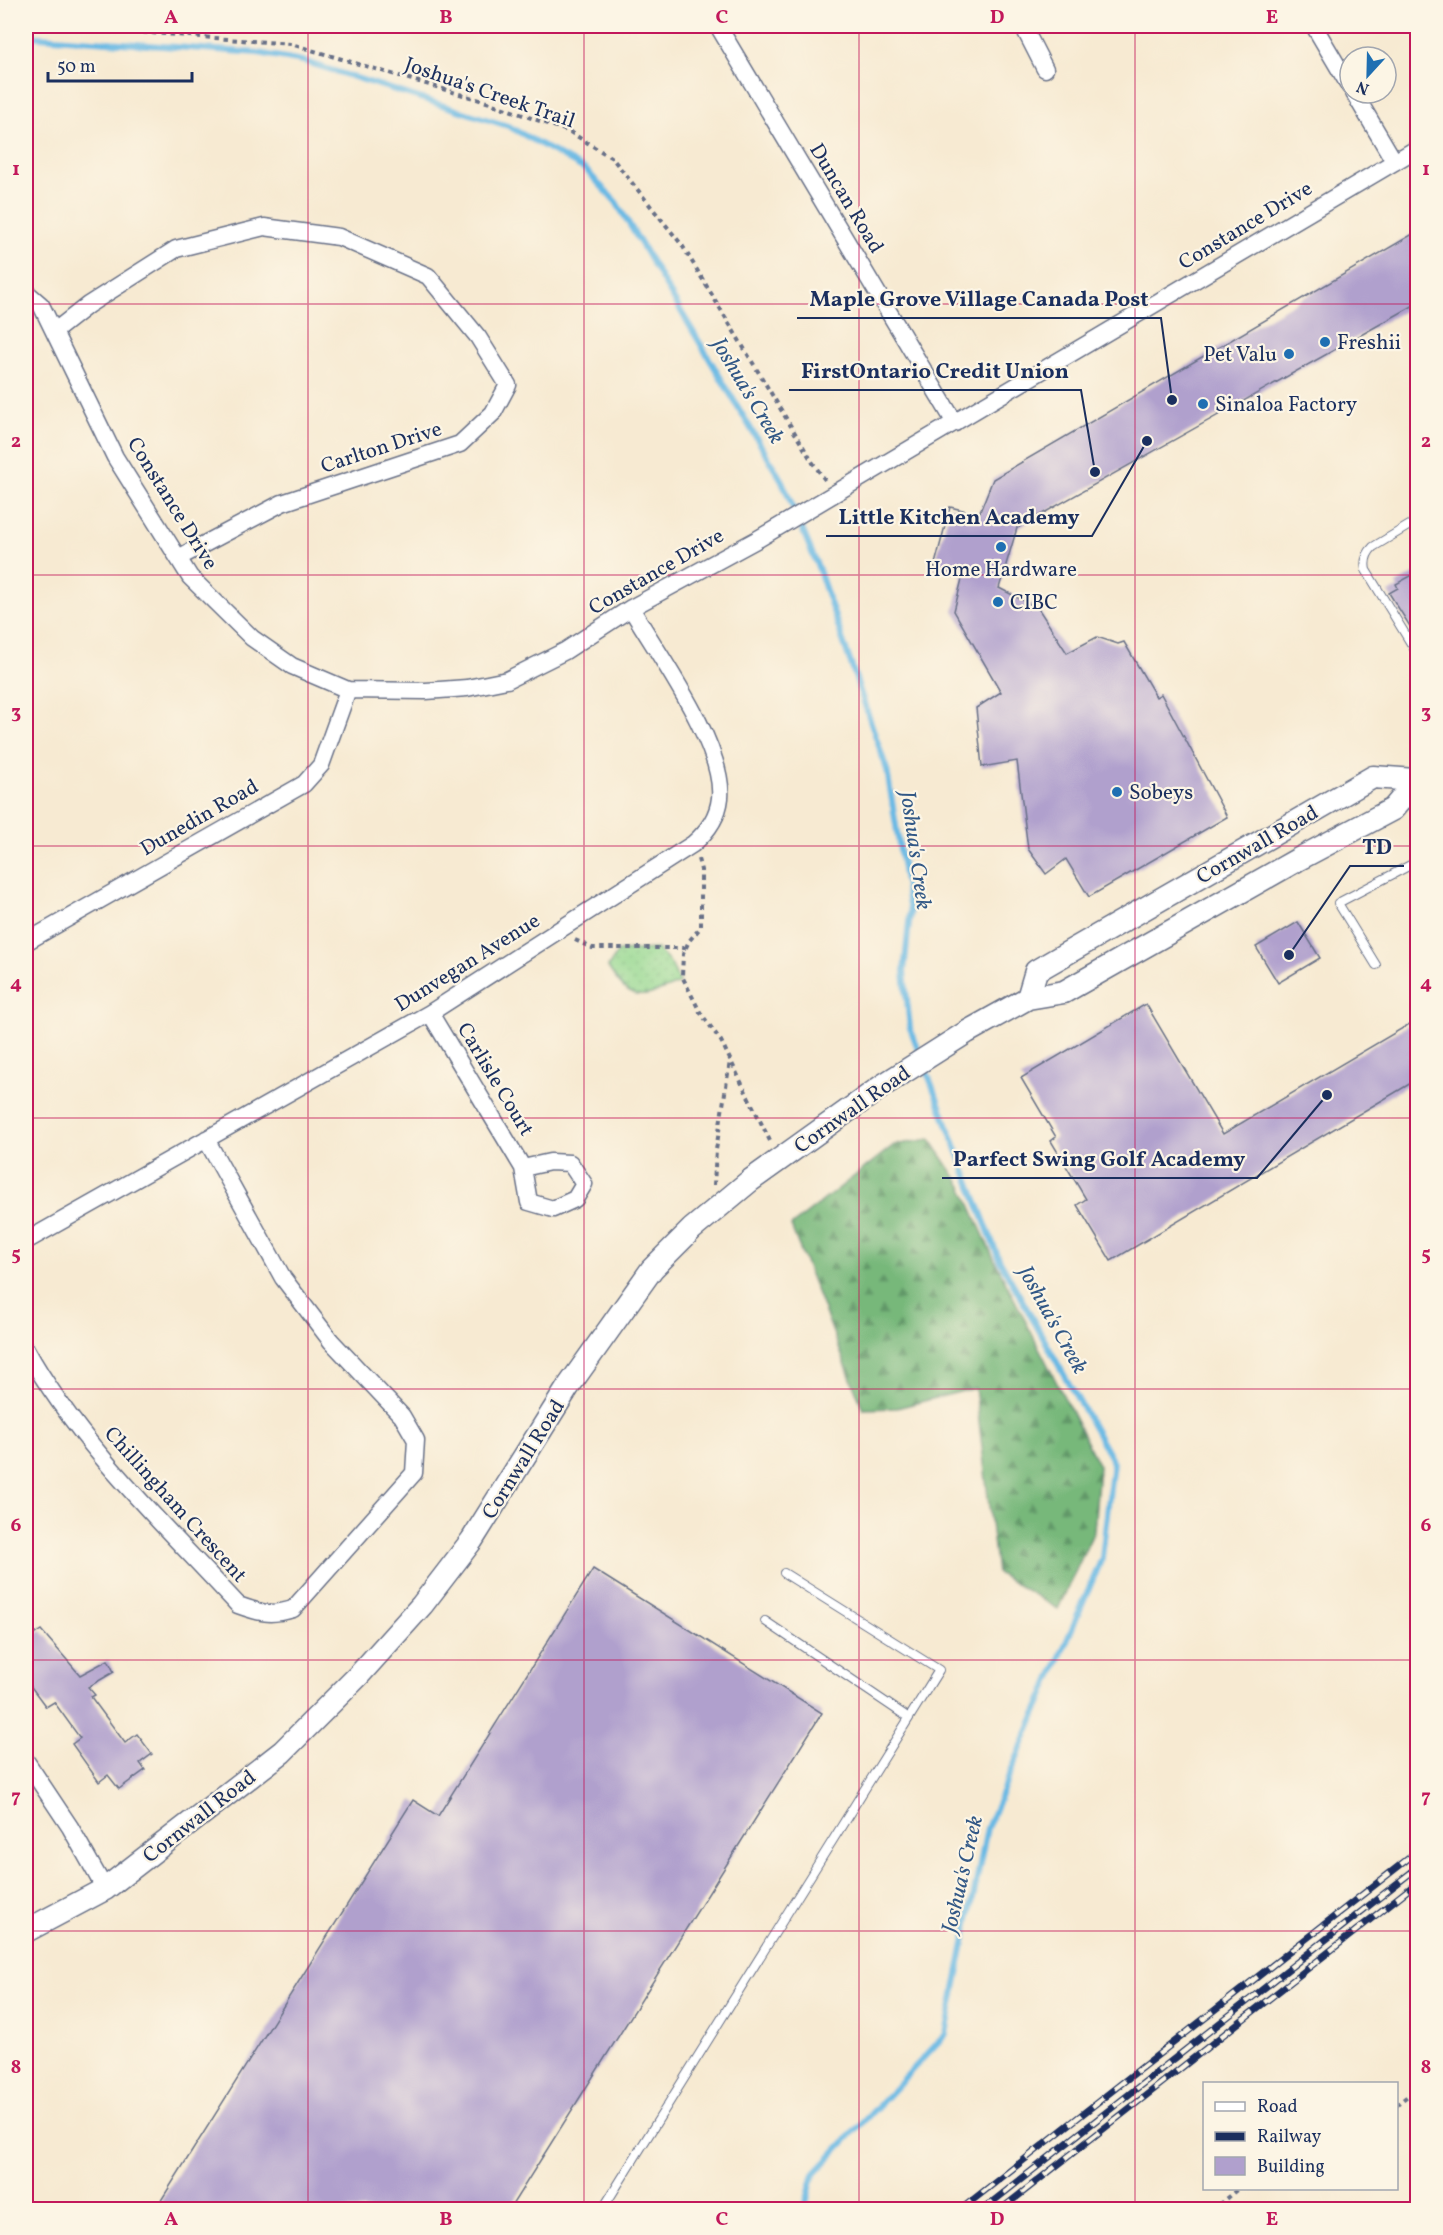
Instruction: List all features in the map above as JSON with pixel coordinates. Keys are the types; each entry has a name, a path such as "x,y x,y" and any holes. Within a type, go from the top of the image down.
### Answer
{"main road":[{"name":"Cornwall Road","path":"1028,998 1036,971 1373,777 1416,780"},
{"name":"Cornwall Road","path":"26,1931 105,1889 282,1752 359,1675 422,1605 472,1540 568,1388 652,1269 692,1229 780,1160 885,1084 967,1032 1028,998 1064,992 1297,860 1393,809 1416,780"}],"street":[{"name":"Duncan Road","path":"718,26 955,423"},
{"path":"1023,26 1045,69"},
{"path":"1314,26 1338,67"},
{"path":"1361,105 1394,161"},
{"name":"Constance Drive","path":"26,292 41,305 56,331 115,457 190,577 252,638 292,666 348,690 426,691 467,688 507,680 565,651 631,608 758,539 1418,148"},
{"name":"Carlton Drive","path":"56,331 88,305 176,249 264,227 339,237 428,276 478,337 508,385 493,412 460,444 282,503 178,558"},
{"name":"Dunvegan Avenue","path":"26,1241 429,1013 693,844 707,832 717,813 720,796 712,751 700,723 631,608"},
{"name":"Dunedin Road","path":"26,942 304,784 321,765 348,690"},
{"name":"Carlisle Court","path":"429,1013 524,1168"},
{"name":"Chillingham Crescent","path":"26,1349 90,1444 238,1605 252,1610 266,1614 280,1614 293,1609 414,1473 416,1440 402,1416 331,1341 283,1278 206,1140"},
{"path":"26,1761 70,1827 105,1889"}],"lane":[{"path":"1418,520 1373,547 1364,562 1366,570 1418,655"},
{"path":"1376,965 1338,903 1418,861"},
{"path":"602,2210 939,1670 784,1573"},
{"path":"765,1621 909,1718"},
{"path":"26,2206 32,2210"}],"path":[{"name":"Joshua's Creek Trail","path":"62,26 291,44 490,103 570,132 612,158 682,245 813,463 825,480 840,490"},
{"path":"693,844 701,870 699,911 701,927 683,954 682,976 700,1012 721,1041 780,1160"},
{"path":"559,931 592,948 686,948"},
{"path":"713,1212 716,1150 730,1060"},
{"path":"1398,2103 1418,2088"},
{"path":"1212,2210 1237,2190"}],"green space":[{"path":"657,949 671,964 680,983 647,995 639,995 624,988 608,967 618,951"},
{"path":"930,1139 962,1186 993,1257 1099,1466 1094,1531 1058,1609 997,1573 975,1388 897,1408 863,1409 791,1226 894,1145"}],"building":[{"path":"1418,231 1418,303 1017,528 999,588 1038,608 1067,653 1097,637 1118,644 1124,642 1156,697 1161,694 1227,817 1089,897 1066,859 1046,874 1028,849 1017,761 982,767 976,708 1001,692 954,611 963,575 934,568 950,507 979,514 993,479"},
{"path":"1418,572 1418,639 1389,593 1398,588 1396,584"},
{"path":"1298,922 1320,958 1278,983 1256,947"},
{"path":"1146,1004 1223,1134 1418,1019 1418,1079 1111,1261 1077,1205 1086,1199 1051,1141 1056,1137 1021,1078"},
{"path":"593,1569 822,1713 509,2210 155,2210 413,1800 438,1816"},
{"path":"26,1622 35,1634 41,1630 80,1675 108,1660 114,1672 88,1687 95,1695 91,1697 125,1743 137,1734 152,1754 140,1763 145,1770 119,1789 108,1775 99,1782 72,1744 80,1738 54,1702 46,1707 26,1680"}],"waterway":[{"name":"Joshua's Creek","path":"26,36 258,53 303,61 508,126 586,170 616,202 782,481 818,567 887,770 910,912 904,972 910,1028 999,1259 1113,1462 1102,1558 987,1828 946,2034 814,2174 804,2210"}],"railway":[{"path":"960,2210 1418,1851"},
{"path":"982,2210 1418,1867"},
{"path":"1000,2210 1418,1882"}],"place":[{"name":"Freshii","path":"1325,342"},
{"name":"Pet Valu","path":"1289,354"},
{"name":"Maple Grove Village Canada Post","path":"1172,400"},
{"name":"Sinaloa Factory","path":"1203,404"},
{"name":"Little Kitchen Academy","path":"1147,441"},
{"name":"FirstOntario Credit Union","path":"1095,472"},
{"name":"Home Hardware","path":"1001,547"},
{"name":"CIBC","path":"998,602"},
{"name":"Sobeys","path":"1117,792"},
{"name":"TD","path":"1289,955"},
{"name":"Parfect Swing Golf Academy","path":"1327,1095"}]}
